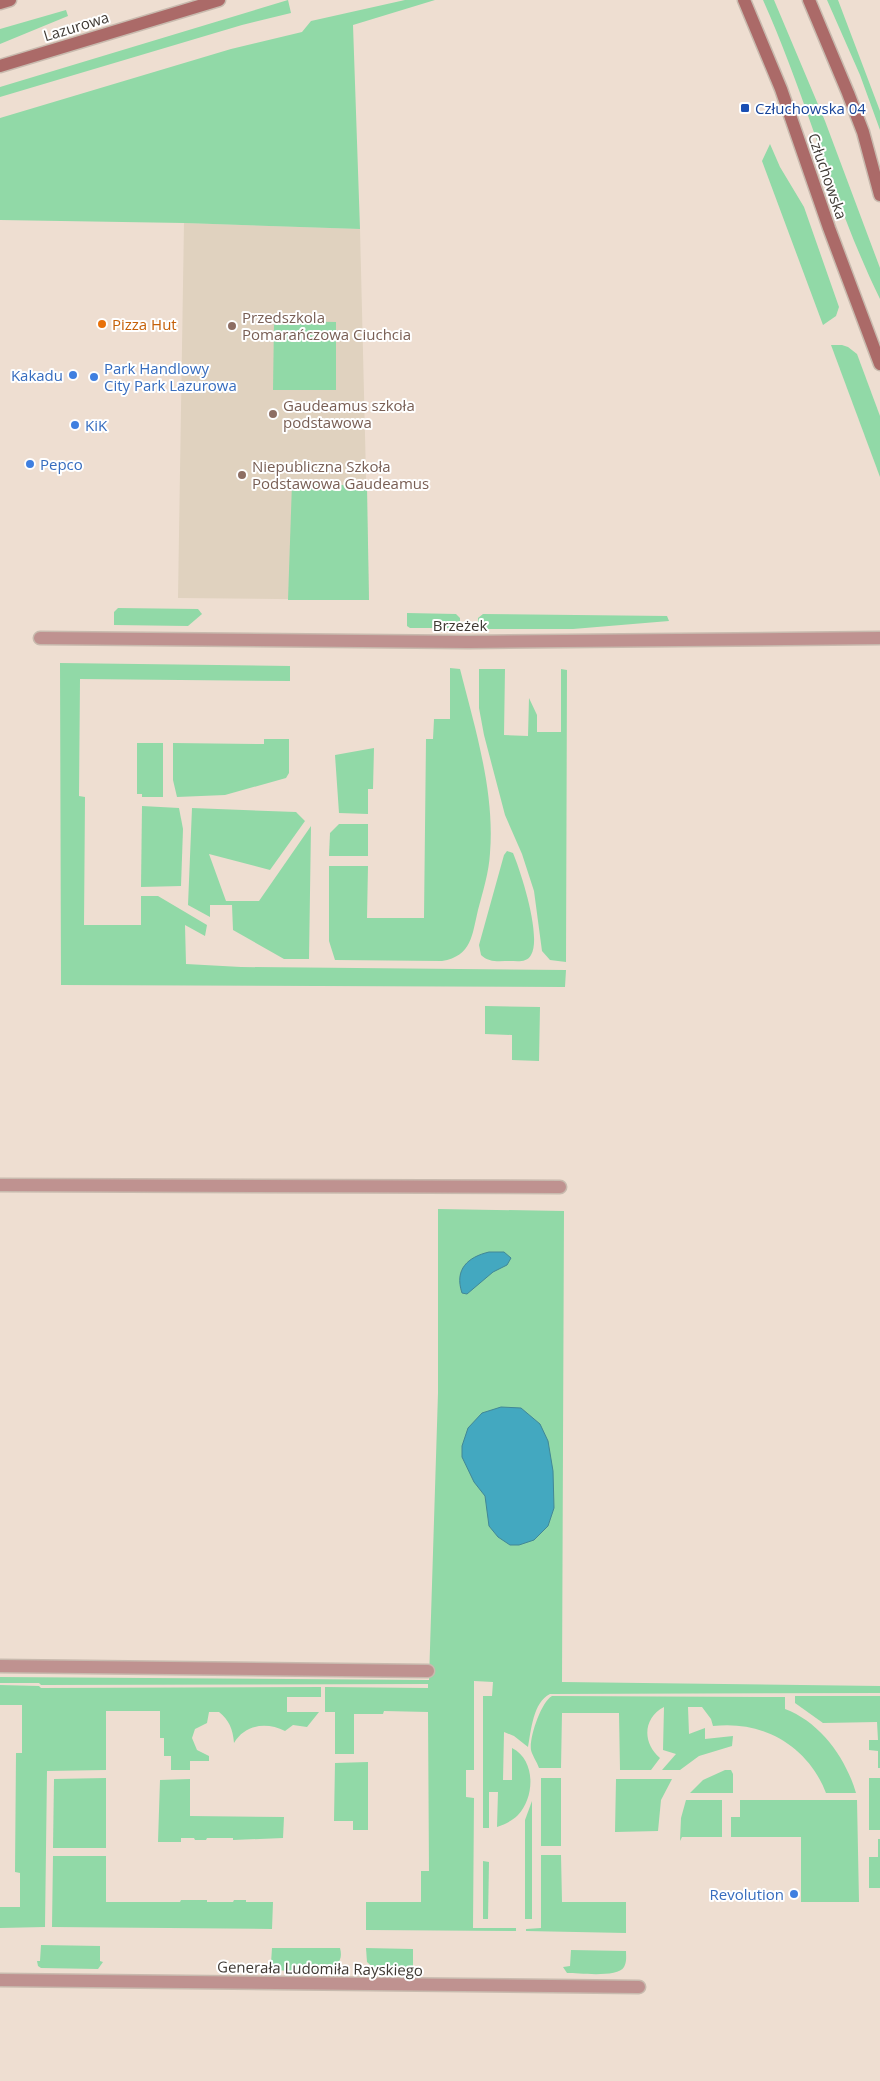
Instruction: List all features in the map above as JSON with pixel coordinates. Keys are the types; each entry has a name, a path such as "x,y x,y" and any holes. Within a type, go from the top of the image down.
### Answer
{"street":[{"path":"0,3 10,0"},
{"name":"Lazurowa","path":"0,66 219,0"},
{"name":"Człuchowska","path":"744,0 781,88 826,220 880,364"},
{"path":"809,0 863,132 880,195"},
{"name":"Brzeżek","path":"40,638 469,642 880,638"},
{"path":"0,1185 560,1187"},
{"path":"0,1666 428,1671"},
{"name":"Generała Ludomiła Rayskiego","path":"0,1980 639,1988"}],"shaded area":[{"name":"Gaudeamus szkoła podstawowa","path":"184,223 360,229 369,600 178,598"}],"green space":[{"path":"288,0 291,13 242,25 0,97 0,87"},
{"path":"405,0 435,0 353,25 360,229 184,223 0,220 0,118 231,49 302,32 311,21"},
{"path":"763,0 774,0 825,121 880,268 880,299 848,226 779,37"},
{"path":"827,0 838,0 880,111 880,130 860,75"},
{"path":"66,10 68,16 0,44 0,29"},
{"path":"770,144 780,167 804,207 839,307 836,316 823,325 762,161"},
{"path":"274,321 336,322 336,390 273,390"},
{"path":"831,345 842,345 857,354 880,416 880,477"},
{"path":"292,483 367,486 369,600 288,600"},
{"path":"118,608 198,609 202,614 188,626 114,625 114,612"},
{"path":"407,613 456,614 460,618 460,628 410,628 407,626"},
{"path":"483,614 667,616 669,621 573,629 478,629 478,618"},
{"path":"60,663 290,666 290,681 80,679 79,796 85,797 84,925 141,925 141,896 158,896 207,925 205,936 185,925 186,964 241,967 566,970 565,987 61,985"},
{"path":"450,668 460,669 482,760 490,807 491,830 486,882 472,936 465,949 459,954 442,961 335,960 329,941 329,866 368,866 367,918 424,918 426,739 433,739 434,719 450,719"},
{"path":"479,669 505,669 504,735 528,736 529,698 537,715 537,732 561,732 561,669 567,670 566,962 550,960 542,951 534,891 522,854 505,815 484,735 479,708"},
{"path":"264,739 289,739 289,773 286,778 225,795 177,797 173,780 173,743 264,744"},
{"path":"137,743 163,743 163,797 142,797 142,794 137,794"},
{"path":"374,748 373,789 368,789 368,814 339,813 335,755"},
{"path":"142,806 179,808 183,829 181,886 141,887"},
{"path":"192,808 296,812 305,821 270,870 209,854 226,901 259,901 311,826 309,959 284,959 233,930 232,905 210,905 210,917 188,905"},
{"path":"339,824 368,824 368,856 329,856 330,833"},
{"path":"507,851 513,853 517,862 529,904 534,934 534,946 531,955 522,961 498,961 484,958 481,955 479,945 504,855"},
{"path":"485,1006 540,1007 539,1061 512,1060 512,1035 485,1034"},
{"path":"438,1209 564,1211 562,1682 880,1686 880,1693 550,1694 544,1698 536,1710 528,1747 514,1736 504,1732 503,1780 512,1780 512,1748 520,1754 529,1770 530,1789 524,1807 513,1819 497,1827 498,1792 489,1792 489,1828 483,1828 483,1696 492,1696 493,1682 474,1681 474,1770 466,1770 466,1797 474,1798 473,1928 516,1928 516,1931 366,1930 366,1902 421,1902 421,1871 429,1871 428,1712 384,1711 383,1714 354,1714 354,1754 335,1754 335,1712 325,1712 325,1687 428,1688 428,1684 41,1685 39,1683 0,1683 0,1677 429,1680 438,1393"},
{"path":"0,1685 39,1686 41,1688 321,1687 321,1697 287,1697 287,1712 319,1712 307,1727 293,1725 285,1731 271,1726 257,1726 244,1732 234,1743 233,1733 225,1718 219,1712 209,1712 207,1723 195,1729 192,1738 197,1750 209,1756 209,1761 190,1761 190,1770 171,1770 171,1756 164,1756 164,1738 160,1738 160,1711 106,1711 106,1770 47,1771 45,1927 0,1928 0,1907 20,1907 20,1873 15,1872 16,1753 22,1753 22,1705 0,1705"},
{"path":"552,1696 785,1697 785,1709 809,1723 830,1743 846,1767 856,1793 826,1793 818,1776 796,1750 766,1732 749,1727 713,1726 711,1719 702,1707 688,1707 689,1734 705,1728 705,1739 733,1736 732,1746 699,1756 680,1770 662,1770 676,1754 663,1750 664,1707 652,1718 647,1731 650,1745 660,1758 651,1770 620,1770 619,1713 562,1713 561,1768 539,1768 531,1750 532,1737 540,1713"},
{"path":"795,1696 880,1696 880,1768 878,1768 878,1751 869,1750 869,1740 878,1740 877,1722 823,1723 795,1703"},
{"path":"368,1762 368,1830 353,1830 353,1821 334,1821 335,1763"},
{"path":"725,1770 731,1770 733,1774 733,1793 690,1793 703,1780"},
{"path":"106,1778 106,1848 53,1848 54,1779"},
{"path":"541,1778 561,1778 561,1846 541,1846"},
{"path":"869,1778 880,1778 880,1830 869,1830"},
{"path":"190,1779 190,1816 284,1817 283,1838 233,1840 233,1838 207,1838 206,1840 195,1840 194,1838 181,1838 181,1842 158,1842 160,1780"},
{"path":"616,1779 672,1779 661,1800 658,1831 615,1832"},
{"path":"686,1800 722,1800 722,1837 682,1837 680,1841 681,1818"},
{"path":"740,1800 857,1800 859,1902 801,1902 801,1837 731,1837 731,1817 740,1817"},
{"path":"532,1801 532,1919 525,1919 525,1820"},
{"path":"878,1839 880,1839 880,1888 869,1888 869,1857 878,1857"},
{"path":"541,1855 561,1855 562,1902 626,1902 626,1933 526,1931 526,1929 541,1928"},
{"path":"53,1856 106,1856 106,1902 207,1900 207,1902 233,1902 234,1900 246,1900 246,1902 273,1902 272,1929 52,1927"},
{"path":"483,1861 489,1862 488,1919 483,1919"},
{"path":"41,1945 100,1946 100,1961 103,1962 98,1969 41,1968 38,1966 37,1961 40,1961"},
{"path":"272,1948 340,1948 340,1958 336,1965 316,1971 272,1970 268,1963 271,1963"},
{"path":"366,1948 413,1949 413,1971 376,1970 367,1962"},
{"path":"571,1950 626,1951 626,1963 624,1967 614,1973 567,1973 563,1967 570,1966"}],"water":[{"path":"489,1252 504,1252 511,1258 507,1265 493,1272 467,1294 462,1293 460,1285 461,1271 469,1261"},
{"path":"501,1407 521,1408 540,1424 548,1441 553,1471 554,1508 548,1526 534,1540 519,1545 510,1545 498,1537 489,1526 485,1496 474,1482 462,1457 462,1446 468,1428 482,1413"}],"place":[{"name":"Człuchowska 04","path":"745,108"},
{"name":"Pizza Hut","path":"102,324"},
{"name":"Przedszkola Pomarańczowa Ciuchcia","path":"232,326"},
{"name":"Kakadu","path":"73,375"},
{"name":"Park Handlowy City Park Lazurowa","path":"94,377"},
{"name":"Gaudeamus szkoła podstawowa","path":"273,414"},
{"name":"KiK","path":"75,425"},
{"name":"Pepco","path":"30,464"},
{"name":"Niepubliczna Szkoła Podstawowa Gaudeamus","path":"242,475"},
{"name":"Revolution","path":"794,1894"}]}
